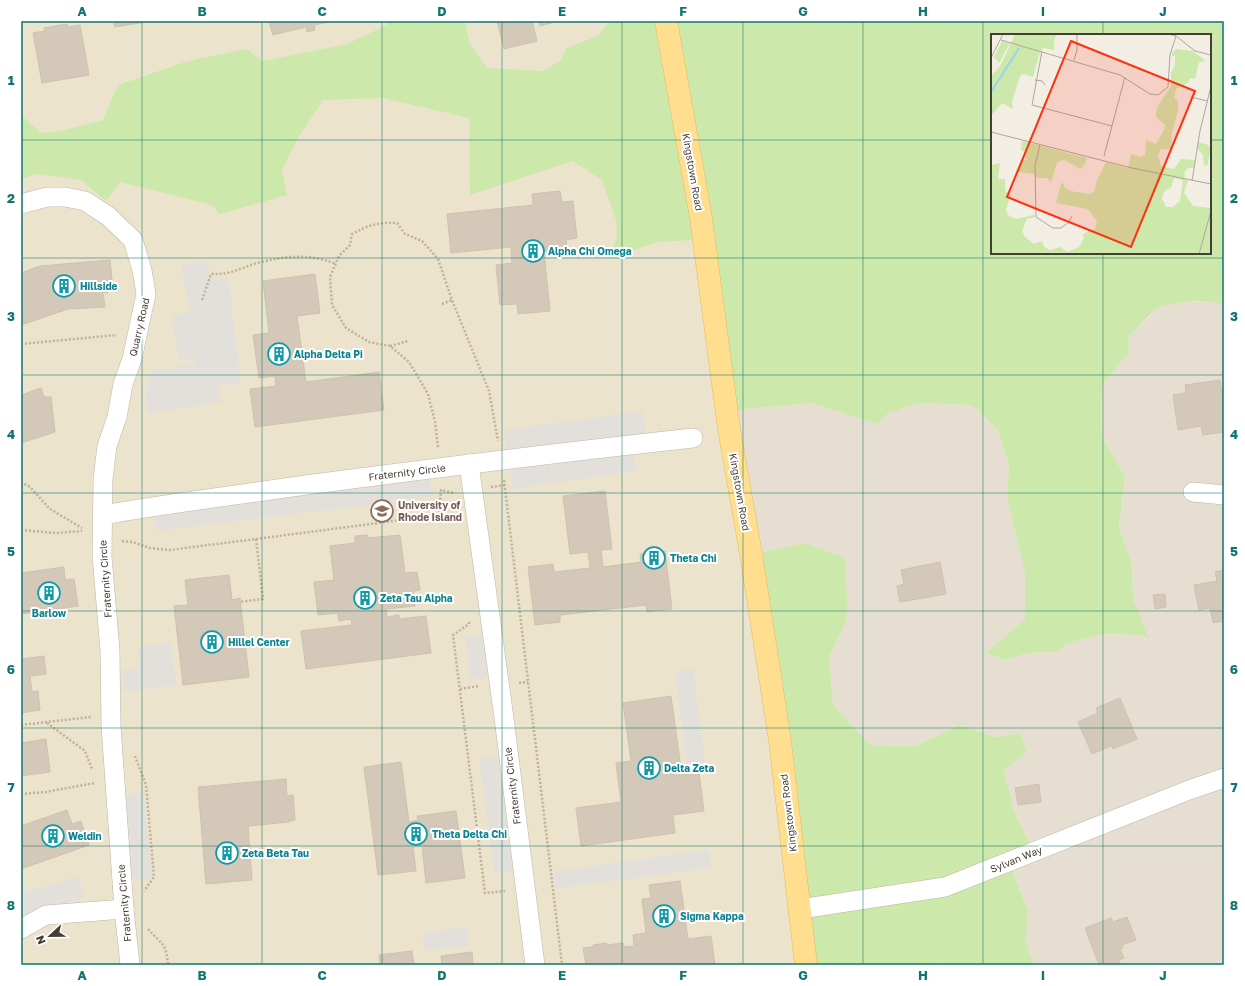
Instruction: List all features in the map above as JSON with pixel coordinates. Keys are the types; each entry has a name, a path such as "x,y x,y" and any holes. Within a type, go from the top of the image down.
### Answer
{"main road":[{"name":"Kingstown Road","path":"666,21 701,218 729,429 752,561 780,741 806,965"}],"street":[{"name":"Quarry Road","path":"21,204 47,197 65,197 85,201 108,216 133,240 142,270 146,294 132,359 123,384 117,417 107,446 103,479 103,515"},
{"name":"Fraternity Circle","path":"130,965 124,909 111,726 110,651 102,556 103,515 157,506 469,464 592,448 693,438"},
{"name":"Fraternity Circle","path":"469,464 503,705 535,965"},
{"path":"1193,492 1224,494"},
{"name":"Sylvan Way","path":"800,909 945,887 1181,793 1224,778"},
{"path":"21,929 46,915 124,909"}],"path":[{"path":"408,341 390,346 369,342 346,328 332,305 330,277 336,264 340,256 350,245 352,234 369,225 388,222 398,223 405,234 422,241 438,259 452,300 489,391 499,447"},
{"path":"202,300 212,274 227,273 257,263 305,256 322,259 336,264"},
{"path":"442,304 452,300"},
{"path":"21,344 118,335"},
{"path":"390,346 409,362 428,394 435,422 438,449"},
{"path":"504,478 562,965"},
{"path":"21,482 30,487 50,509 86,530 56,533 21,530"},
{"path":"487,488 505,484"},
{"path":"116,540 132,542 150,548 170,550 439,515 441,490 457,495"},
{"path":"240,602 263,599 256,539"},
{"path":"123,541 124,549"},
{"path":"471,618 469,624 453,636 485,893 507,891 508,897"},
{"path":"460,689 481,686"},
{"path":"22,726 92,717"},
{"path":"47,723 84,751 93,770"},
{"path":"134,750 135,757 146,785 154,877 143,892"},
{"path":"95,790 96,776"},
{"path":"21,794 45,792 95,783"},
{"path":"146,924 148,929 167,951 168,965"}],"shaded area":[{"name":"University of Rhode Island","path":"21,21 666,21 806,965 21,965"},
{"path":"208,261 210,278 228,276 241,383 219,386 220,403 148,413 145,393 153,368 157,370 196,364 195,358 179,360 172,316 190,312 181,264"},
{"path":"1178,302 1218,302 1224,305 1224,965 1034,965 1026,943 1028,911 1011,867 1035,854 1014,811 1004,770 1027,752 1020,733 996,737 959,725 916,746 870,745 833,706 829,657 846,621 758,553 735,410 812,403 877,423 888,413 919,403 971,405 978,410 998,431 1009,464 1007,497 1025,573 1025,619 986,653 1005,660 1028,653 1057,652 1066,644 1103,634 1141,635 1148,640 1133,596 1132,564 1119,527 1125,476 1103,439 1101,426 1101,403 1103,384 1129,352 1128,337 1158,308"},
{"path":"643,411 647,441 632,443 636,471 513,489 504,430"},
{"path":"430,478 432,497 157,531 155,513"},
{"path":"482,634 488,677 470,679 465,636"},
{"path":"171,643 176,685 124,692 122,671 140,668 137,647"},
{"path":"693,669 705,762 687,764 675,672"},
{"path":"498,756 513,871 494,873 479,759"},
{"path":"144,792 152,878 133,879 126,794"},
{"path":"709,850 711,868 556,888 554,871"},
{"path":"78,876 84,899 25,915 21,894"},
{"path":"467,927 469,945 424,951 422,933"}],"green space":[{"path":"390,21 465,21 470,44 487,68 544,71 562,59 566,48 598,36 610,21 1224,21 1224,305 1210,302 1190,302 1171,304 1157,309 1150,314 1128,337 1129,352 1103,384 1101,426 1103,439 1125,476 1119,527 1132,564 1133,597 1149,640 1141,635 1103,634 1066,644 1057,652 1028,653 1005,660 986,653 1025,619 1025,573 1007,497 1009,464 998,431 978,410 971,405 919,403 888,413 878,424 812,403 735,410 709,239 657,242 610,259 617,233 616,220 602,180 573,161 470,195 469,118 383,98 323,100 299,136 282,170 287,195 219,214 212,205 120,182 106,201 81,180 37,174 21,179 21,115 41,133 60,131 103,120 118,85 188,61 247,49 262,61 347,44 385,26"},
{"path":"805,543 845,558 847,604 846,621 829,657 833,705 870,745 916,746 959,725 996,737 1020,733 1027,752 1004,770 1014,811 1035,854 1011,867 1028,911 1026,943 1034,965 946,965 940,963 935,965 811,965 758,553"}],"building":[{"path":"113,21 152,21 115,27"},
{"path":"269,21 332,21 314,25 315,30 307,32 306,27 273,35"},
{"path":"497,21 532,21 537,41 504,49"},
{"path":"539,21 558,21 540,26"},
{"path":"67,24 68,27 80,25 89,75 42,83 33,33 45,31 44,28"},
{"name":"Alpha Chi Omega","path":"560,191 562,202 573,201 577,238 566,240 567,250 544,252 550,311 518,314 517,304 500,305 496,265 512,263 511,247 451,253 447,214 533,205 532,194"},
{"name":"Hillside","path":"110,260 112,280 107,280 108,293 103,293 105,307 68,309 21,325 21,273 40,266"},
{"name":"Alpha Delta Pi","path":"315,274 320,313 297,316 306,382 379,372 384,410 255,427 250,389 276,386 275,376 259,378 253,335 269,333 263,281"},
{"path":"1220,380 1222,394 1224,394 1224,432 1203,435 1201,426 1178,430 1173,395 1186,393 1185,385"},
{"path":"41,388 44,397 51,397 55,432 21,443 21,395"},
{"name":"Theta Chi","path":"605,491 612,549 601,550 603,567 641,562 640,554 665,551 672,609 647,612 646,605 560,615 560,622 535,625 528,567 553,564 554,572 590,568 588,552 570,554 563,496"},
{"name":"Zeta Tau Alpha","path":"368,535 368,538 400,535 405,573 417,572 420,590 413,591 415,606 386,609 387,617 399,615 399,619 426,616 431,653 306,669 301,631 352,625 351,619 339,621 338,613 318,615 314,582 334,580 330,546 355,543 355,536"},
{"path":"940,562 946,594 900,602 897,586 904,584 901,570"},
{"name":"Barlow","path":"64,567 65,580 74,579 78,606 21,614 21,573"},
{"path":"1224,570 1224,621 1213,623 1210,608 1199,610 1194,585 1217,581 1215,572"},
{"name":"Hillel Center","path":"229,575 232,600 240,598 249,677 183,685 174,606 188,605 185,580"},
{"path":"1165,594 1166,607 1155,609 1153,595"},
{"path":"44,656 46,674 30,676 32,692 38,691 40,710 21,713 21,659"},
{"name":"Delta Zeta","path":"671,696 682,775 699,773 704,811 673,815 675,833 581,846 576,808 621,802 616,763 631,761 623,703"},
{"path":"1120,698 1137,739 1113,749 1111,746 1092,754 1078,722 1098,713 1096,708"},
{"path":"46,739 50,772 21,776 21,743"},
{"name":"Theta Delta Chi","path":"401,762 409,822 418,820 417,816 456,811 465,878 426,883 422,846 413,847 416,871 378,875 364,767"},
{"name":"Zeta Beta Tau","path":"286,779 287,796 293,795 295,820 289,822 248,826 252,880 206,884 198,787"},
{"path":"1039,784 1041,802 1018,805 1015,788"},
{"name":"Weldin","path":"67,810 72,824 81,821 89,845 21,869 21,826"},
{"name":"Sigma Kappa","path":"680,881 688,939 711,936 715,965 586,965 583,948 606,943 607,945 623,943 623,947 634,946 633,935 646,933 642,899 651,898 649,885"},
{"path":"1127,917 1136,940 1122,945 1123,948 1120,949 1124,958 1119,960 1121,965 1099,965 1085,928 1111,918 1113,922"},
{"path":"412,951 414,965 380,965 379,955"},
{"path":"472,952 473,965 442,965 441,956"}],"place":[{"name":"Alpha Chi Omega","path":"533,251"},
{"name":"Hillside","path":"64,286"},
{"name":"Alpha Delta Pi","path":"279,354"},
{"name":"University of Rhode Island","path":"382,511"},
{"name":"Theta Chi","path":"654,558"},
{"name":"Barlow","path":"49,593"},
{"name":"Zeta Tau Alpha","path":"365,598"},
{"name":"Hillel Center","path":"212,642"},
{"name":"Delta Zeta","path":"649,768"},
{"name":"Theta Delta Chi","path":"416,834"},
{"name":"Weldin","path":"53,836"},
{"name":"Zeta Beta Tau","path":"227,853"},
{"name":"Sigma Kappa","path":"664,916"}]}
